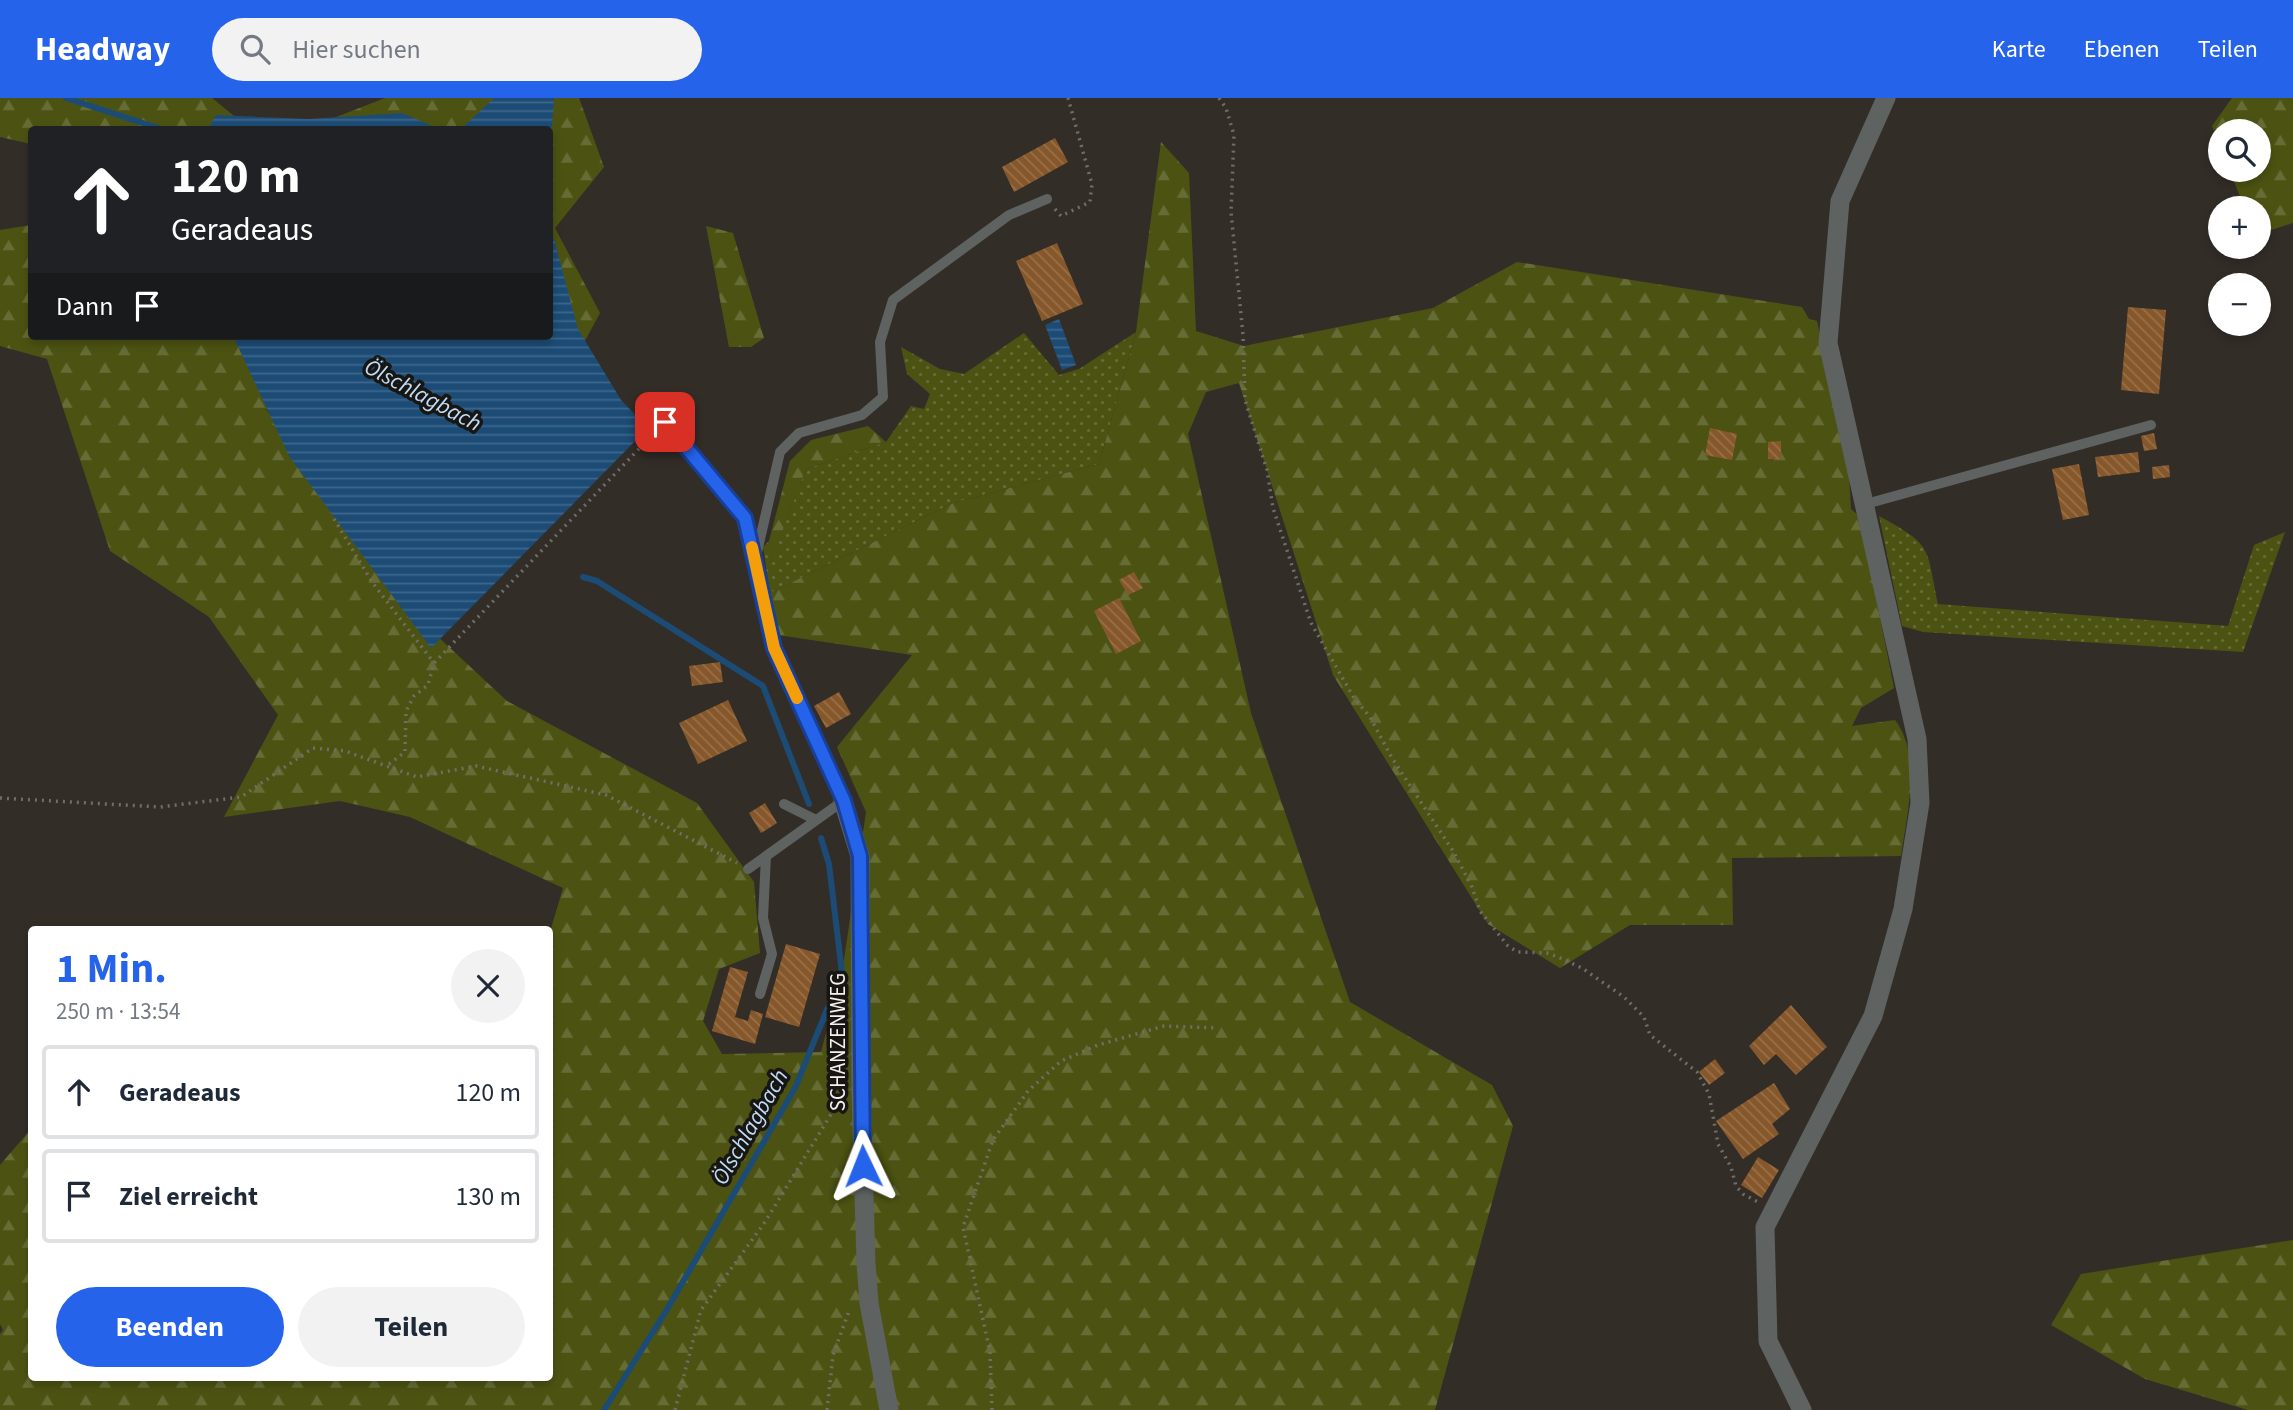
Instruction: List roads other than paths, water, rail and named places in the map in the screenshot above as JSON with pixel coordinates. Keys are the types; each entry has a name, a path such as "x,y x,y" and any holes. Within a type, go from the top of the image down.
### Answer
{"street":[{"path":"1802,1410 1768,1341 1765,1227 1873,1016 1903,909 1920,803 1917,739 1828,343 1840,201 1886,98"},
{"name":"SCHANZENWEG","path":"844,801 860,856 860,1067 869,1303 889,1410"}],"lane":[{"path":"755,561 780,452 799,433 862,415 883,397 880,342 893,300 1009,215 1047,199"},
{"path":"665,422 745,518 774,648 844,801 748,869"},
{"path":"1866,504 2151,425"},
{"path":"784,804 817,820"},
{"path":"760,994 772,954 763,918 765,856"}],"water":[{"path":"494,98 554,98 552,126 464,126"},
{"path":"402,113 432,126 210,126 216,115 309,119"},
{"path":"553,235 578,329 621,400 648,428 431,648 289,456 235,340 553,340"},
{"path":"1059,319 1076,365 1062,370 1045,325"}],"waterway":[{"path":"66,98 152,126"},
{"name":"Ölschlagbach","path":"583,577 597,581 763,686 809,804"},
{"name":"Ölschlagbach","path":"604,1410 666,1311 795,1088 842,973 829,864 821,838"}]}
